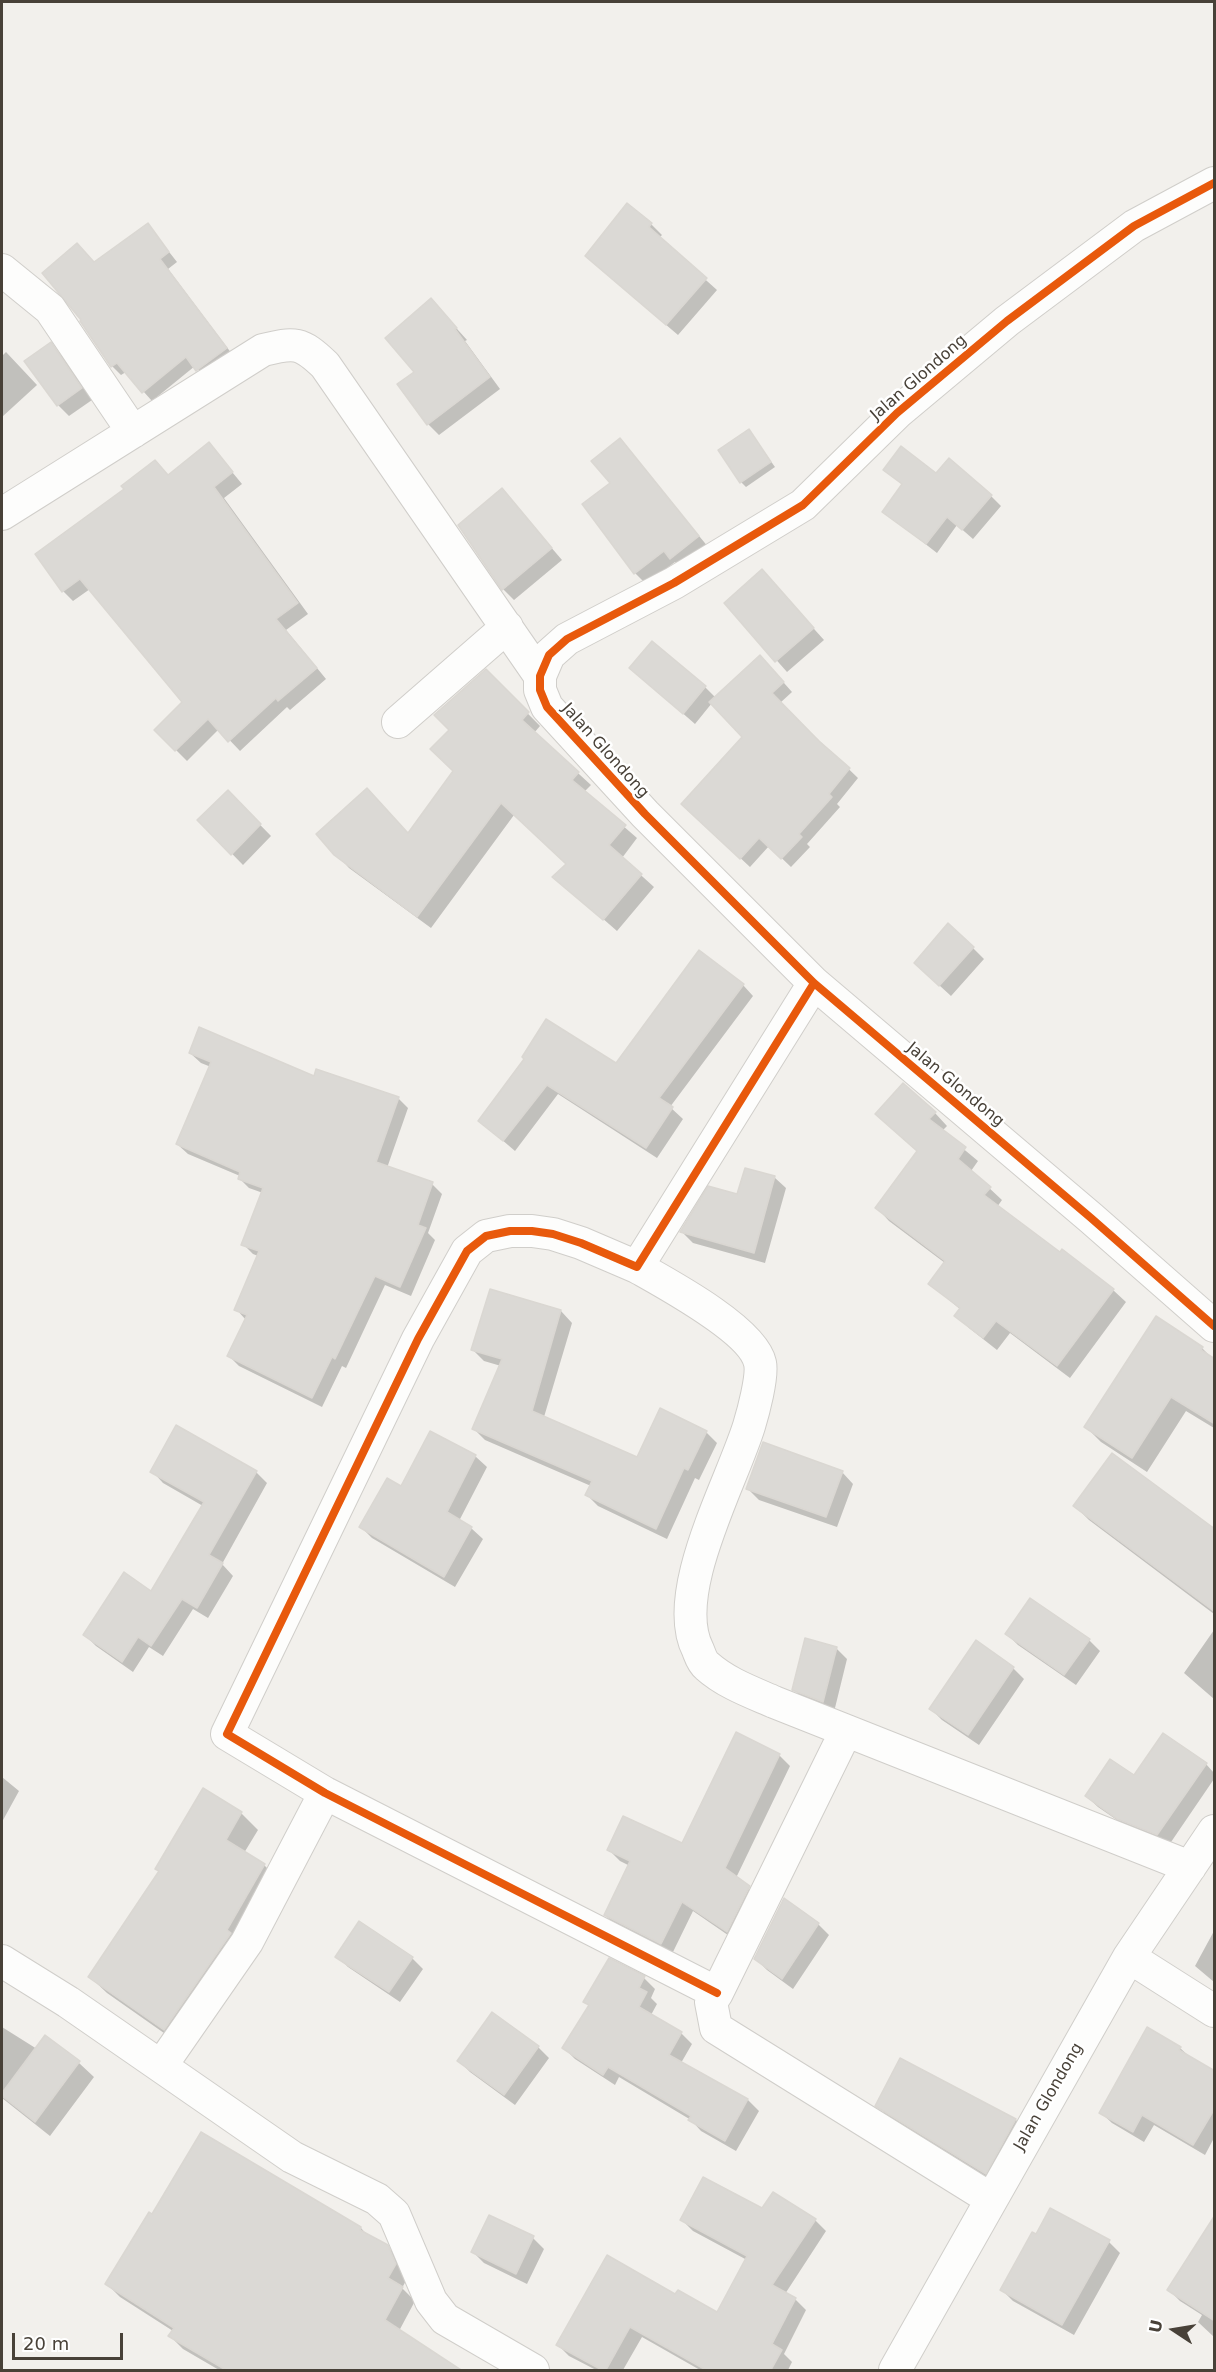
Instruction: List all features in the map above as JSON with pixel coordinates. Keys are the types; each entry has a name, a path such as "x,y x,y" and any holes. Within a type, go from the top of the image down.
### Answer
{"street":[{"name":"Jalan Glondong","path":"1215,183 1134,226 1007,321 897,413 803,505 674,582 567,639 549,655 540,676 540,690 546,707 645,814 814,983 1215,1326"},
{"path":"2,270 50,309 133,432"},
{"path":"2,514 263,350 288,344 308,349 326,365 540,676"},
{"path":"398,722 507,627"},
{"path":"637,1267 814,983"},
{"path":"717,1993 325,1793 227,1734 418,1339 467,1251 486,1236 510,1231 532,1231 553,1234 581,1243 637,1267 688,1296 750,1343 760,1364 754,1408 740,1455 714,1518 696,1574 690,1607 691,1637 705,1664 729,1682 1190,1868"},
{"path":"846,1731 711,2002 716,2028 991,2199"},
{"path":"160,2066 247,1942 325,1793"},
{"name":"Jalan Glondong","path":"895,2370 1129,1957 1215,1831"},
{"path":"1129,1957 1215,2011"},
{"path":"2,1961 68,2002 292,2157 378,2199 394,2214 431,2301 445,2319 533,2370"}],"building":[{"path":"627,203 652,223 649,227 707,278 666,325 585,256"},
{"path":"148,223 169,252 160,259 227,348 196,371 186,357 142,393 117,363 111,367 81,320 42,273 77,243 94,262"},
{"path":"431,298 457,328 455,329 490,377 427,425 397,384 414,372 385,338"},
{"path":"51,342 82,388 57,406 24,361"},
{"path":"749,429 771,462 740,483 718,450"},
{"path":"620,438 699,536 670,559 664,551 634,574 582,504 610,483 591,461"},
{"path":"209,442 233,472 214,487 298,603 276,619 317,668 278,701 276,698 228,742 208,719 175,751 154,730 182,702 80,579 62,592 35,554 124,489 121,486 155,460 168,475"},
{"path":"901,446 936,473 949,458 992,495 962,530 947,517 926,544 882,512 902,484 883,470"},
{"path":"502,488 552,548 502,590 458,525"},
{"path":"762,569 814,628 775,662 724,603"},
{"path":"652,641 706,686 683,714 629,668"},
{"path":"760,655 784,682 772,693 819,741 850,768 829,794 832,797 799,834 802,837 781,859 759,838 740,859 681,804 742,737 709,702"},
{"path":"486,669 529,712 522,720 579,772 572,780 626,825 609,845 642,874 603,920 552,877 566,864 501,803 417,917 334,855 316,834 367,788 408,833 453,771 430,749 449,730 434,715"},
{"path":"228,790 261,824 231,855 197,820"},
{"path":"948,923 974,947 939,986 914,963"},
{"path":"699,950 744,984 659,1098 673,1107 646,1148 547,1085 503,1141 478,1121 524,1059 522,1057 546,1019 616,1063"},
{"path":"199,1027 314,1076 316,1069 399,1097 376,1162 433,1182 418,1225 426,1228 400,1287 375,1276 335,1359 332,1357 312,1398 227,1356 247,1315 234,1310 259,1251 241,1245 263,1188 238,1179 240,1172 176,1144 211,1062 189,1053"},
{"path":"903,1083 936,1112 929,1119 966,1147 958,1159 991,1187 984,1195 1060,1252 1062,1249 1114,1289 1057,1366 996,1321 983,1338 954,1316 960,1308 928,1284 945,1261 875,1208 917,1151 875,1114"},
{"path":"745,1168 775,1176 754,1253 680,1232 708,1186 737,1194"},
{"path":"490,1289 561,1310 532,1411 637,1457 660,1408 707,1431 688,1470 684,1468 656,1529 585,1495 592,1481 472,1429 502,1359 471,1350"},
{"path":"1156,1316 1203,1347 1201,1350 1215,1359 1215,1424 1171,1397 1132,1458 1084,1427"},
{"path":"176,1425 257,1471 209,1555 223,1563 197,1608 182,1599 151,1646 138,1637 122,1662 83,1635 124,1572 151,1591 204,1502 150,1472"},
{"path":"430,1431 476,1455 447,1512 472,1527 444,1577 359,1527 387,1478 401,1486"},
{"path":"763,1442 843,1471 826,1517 746,1489"},
{"path":"1112,1453 1215,1529 1215,1612 1073,1506"},
{"path":"1030,1598 1090,1639 1064,1675 1005,1634"},
{"path":"805,1638 837,1647 823,1702 792,1690"},
{"path":"976,1640 1014,1667 968,1735 929,1709"},
{"path":"736,1732 780,1754 725,1868 750,1886 727,1932 682,1902 661,1944 604,1915 630,1861 607,1850 623,1816 682,1843"},
{"path":"1163,1733 1207,1763 1157,1835 1117,1819 1085,1796 1110,1759 1134,1775"},
{"path":"203,1788 242,1812 226,1840 265,1864 227,1930 231,1933 164,2030 88,1977 159,1871 155,1869"},
{"path":"784,1898 819,1923 782,1979 754,1959"},
{"path":"359,1921 413,1957 389,1992 335,1957"},
{"path":"609,1958 645,1976 639,1988 647,1992 639,2007 682,2032 669,2055 748,2099 725,2141 688,2120 691,2116 608,2067 603,2075 562,2048 589,2005 583,2002"},
{"path":"492,2012 539,2046 504,2095 457,2061"},
{"path":"1147,2027 1181,2047 1179,2050 1215,2071 1215,2108 1193,2145 1142,2115 1133,2132 1099,2113"},
{"path":"45,2035 80,2061 35,2122 2,2096 2,2093"},
{"path":"900,2058 1016,2119 986,2174 875,2106"},
{"path":"201,2132 388,2245 396,2264 388,2278 403,2287 385,2320 461,2370 226,2370 168,2336 174,2328 105,2284 149,2212 152,2214"},
{"path":"703,2177 762,2208 773,2192 816,2219 772,2285 796,2298 772,2344 782,2350 771,2370 706,2370 630,2327 606,2370 556,2345 607,2255 675,2294 678,2290 717,2312 747,2256 680,2220"},
{"path":"1050,2208 1110,2240 1062,2325 1000,2290 1032,2232 1036,2234"},
{"path":"489,2215 534,2236 516,2274 471,2252"},
{"path":"1215,2215 1215,2321 1167,2290"}],"cycle path":[{"path":"1214,183 1134,226 1007,321 897,413 803,505 674,583 567,639 549,655 540,676 540,690 547,707 645,814 814,983 1091,1218 1214,1326"},
{"path":"717,1993 325,1793 227,1734 418,1339 467,1251 486,1236 510,1231 532,1231 553,1234 581,1243 637,1267 814,983"}]}
